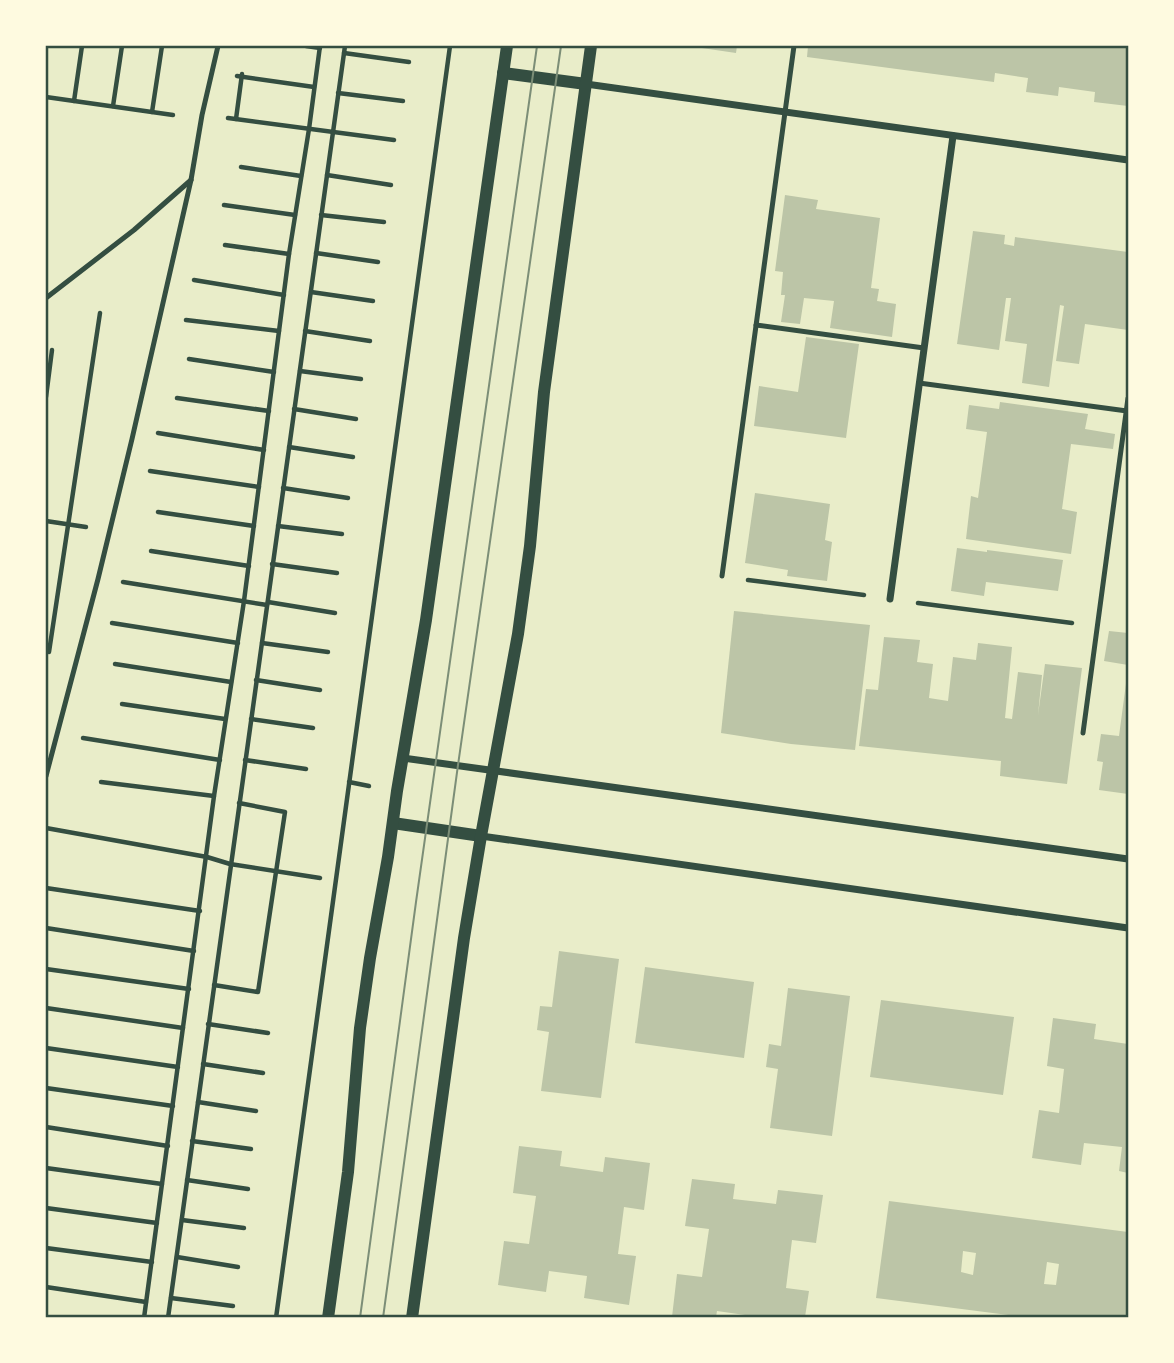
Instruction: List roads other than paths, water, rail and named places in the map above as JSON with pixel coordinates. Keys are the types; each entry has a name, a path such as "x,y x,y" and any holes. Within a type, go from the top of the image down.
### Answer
{"street":[{"path":"328,1318 348,1172 360,1028 426,620 507,46"},
{"path":"412,1318 464,938 518,634 530,546 544,392 591,46"},
{"path":"503,73 1129,160"},
{"path":"890,599 953,136"},
{"path":"403,758 1129,859"},
{"path":"393,823 1129,928"}],"lane":[{"path":"46,776 110,530 191,180 218,46"},
{"path":"722,576 794,46"},
{"path":"46,298 191,180"},
{"path":"756,326 924,348"},
{"path":"919,383 1127,411"},
{"path":"1083,733 1129,398"}],"tram line":[{"path":"360,1318 537,46"},
{"path":"383,1318 458,765 561,46"}]}
